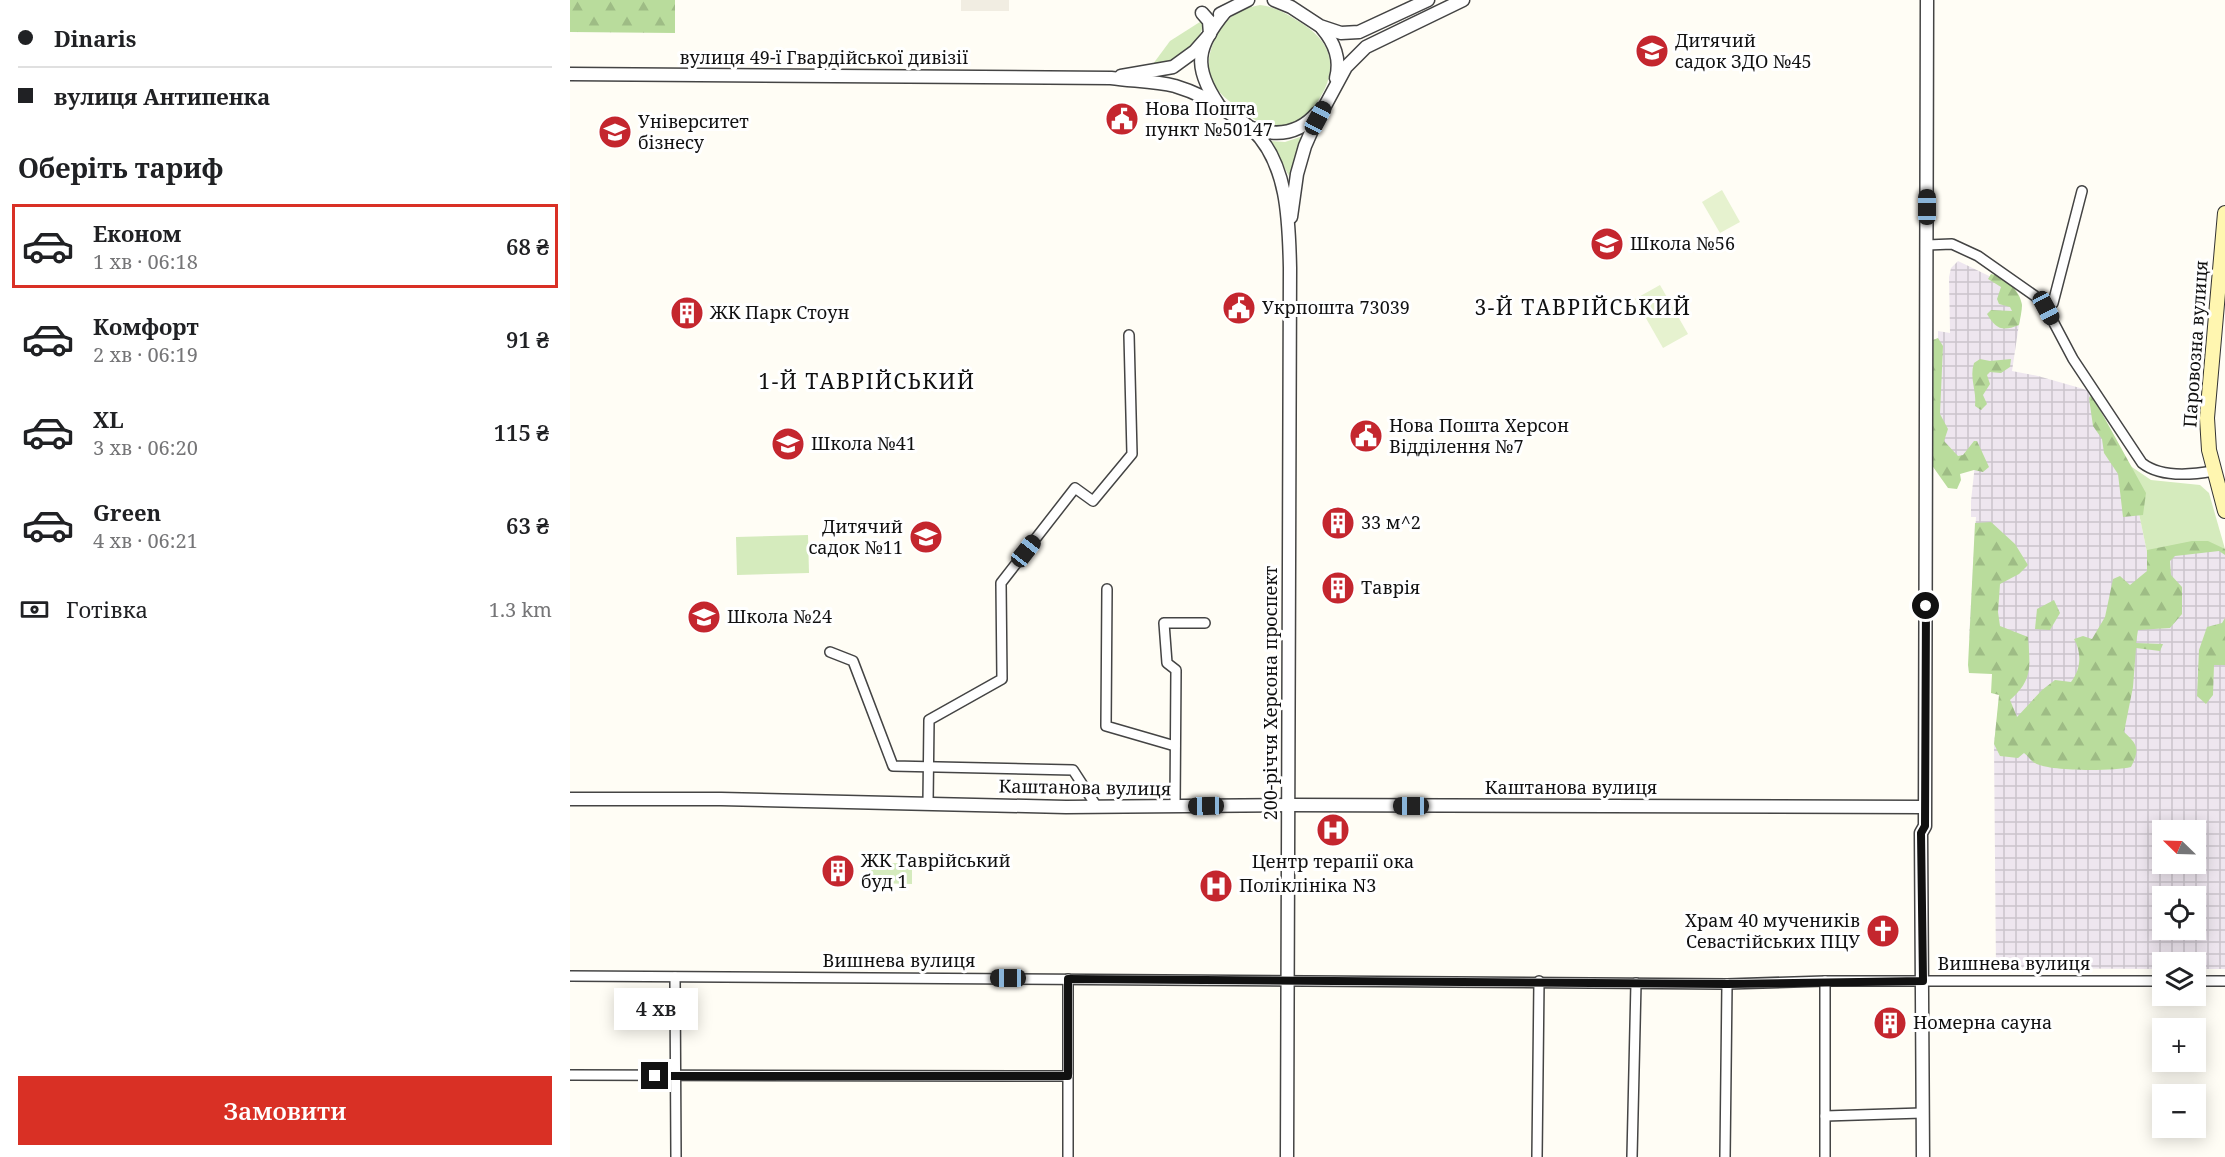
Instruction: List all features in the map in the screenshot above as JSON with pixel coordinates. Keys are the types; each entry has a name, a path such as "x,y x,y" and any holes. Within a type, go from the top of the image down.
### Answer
{"main road":[{"name":"Паровозна вулиця","path":"2225,213 2206,418 2213,471 2225,511"}],"street":[{"path":"1219,105 1205,85 1201,68 1202,53 1210,34 1209,21 1202,12 1211,17 1248,0"},
{"path":"1274,0 1288,4 1320,26 1330,37 1336,53 1338,70 1334,88"},
{"path":"1320,26 1341,33 1359,32 1428,0"},
{"path":"1289,230 1297,174 1312,130 1346,67 1366,47 1463,0"},
{"path":"1923,1157 1921,833 1925,826 1927,0"},
{"path":"1111,78 1173,67 1195,51 1225,12"},
{"name":"вулиця 49-ї Гвардійської дивізії","path":"570,74 1111,78"},
{"path":"1111,78 1173,86 1193,92 1219,105 1251,128 1264,133 1281,134 1297,130 1311,120 1324,106"},
{"path":"1251,128 1270,153 1278,169 1289,230"},
{"path":"2046,308 2053,303 2082,191"},
{"name":"200-річчя Херсона проспект","path":"1287,1157 1289,230"},
{"path":"1927,245 1952,244 1978,256 2026,288 2046,308 2073,359 2142,463 2150,469 2161,472 2199,474 2213,471"},
{"path":"928,803 929,720 1002,679 1001,583 1075,488 1093,501 1132,454 1130,335"},
{"path":"1107,589 1106,726 1175,746"},
{"path":"1175,807 1176,670 1167,663 1164,623 1205,622"},
{"path":"830,652 853,661 893,766 1073,770 1097,807"},
{"name":"Каштанова вулиця","path":"570,799 721,799 1097,807 1289,805 1924,807"},
{"name":"Вишнева вулиця","path":"570,976 1727,984 1825,981 2152,981"},
{"path":"675,977 676,1157"},
{"path":"1068,979 1068,1157"},
{"path":"1537,1157 1539,981"},
{"path":"1825,981 1825,1157"},
{"path":"2206,981 2225,981"},
{"path":"1632,1157 1635,983"},
{"path":"1725,1157 1727,984"},
{"path":"570,1075 1068,1076"},
{"path":"1825,1116 1922,1113"}],"shaded area":[{"path":"961,0 1009,0 1009,11 961,11"},
{"path":"1958,261 2014,288 2022,304 2012,371 2087,390 2129,465 2148,557 2225,549 2225,969 2206,969 2206,952 2152,952 2152,969 1996,968 1994,744 2006,640 1969,638 1976,517 1971,517 1971,501 1976,455 1937,457 1938,331 1950,333 1949,277 1951,268"}],"green space":[{"path":"570,0 675,0 675,33 570,32"},
{"path":"1260,5 1280,11 1310,29 1319,37 1329,56 1329,77 1318,101 1302,118 1287,125 1269,126 1250,116 1220,93 1209,72 1210,53 1222,27 1238,12"},
{"path":"1203,20 1198,38 1186,51 1171,60 1153,64 1170,41"},
{"path":"1303,136 1289,176 1270,141 1285,142"},
{"path":"1722,190 1740,222 1720,233 1702,202"},
{"path":"1991,274 2006,281 2021,299 2019,325 2000,328 1987,314 1991,310 2012,311 2010,307 1999,304 1997,299 2001,287 1988,279"},
{"path":"1660,285 1688,334 1663,348 1635,299"},
{"path":"1938,338 1943,346 1940,414 1948,429 1944,441 1958,456 1963,455 1974,441 1977,441 1989,467 1983,472 1974,470 1960,474 1961,480 1957,489 1948,488 1931,464 1933,340"},
{"path":"1980,359 1990,361 2011,359 2010,367 2001,373 1990,372 1987,375 1990,384 1983,395 1987,404 1981,410 1975,406 1972,374 1974,363"},
{"path":"2090,396 2094,399 2146,493 2143,515 2123,517 2118,474 2104,453 2102,439 2093,426"},
{"path":"2129,465 2151,480 2200,485 2209,493 2225,549 2148,557"},
{"path":"1991,522 2015,544 2028,565 2019,574 2000,584 1998,612 2000,626 2028,637 2029,657 2026,679 2023,686 2010,700 2017,717 2042,690 2055,680 2071,682 2077,672 2079,661 2074,639 2083,636 2092,639 2105,617 2113,579 2120,576 2130,585 2147,571 2147,550 2192,541 2208,541 2225,549 2225,555 2219,551 2175,556 2170,561 2171,575 2182,587 2182,614 2170,628 2138,630 2136,643 2163,644 2160,651 2136,648 2133,687 2124,732 2136,748 2136,756 2131,767 2097,770 2054,768 2034,762 2024,753 2018,758 2000,756 1994,744 1999,695 1991,693 1992,674 1969,673 1968,665 1975,523"},
{"path":"808,535 809,573 737,575 736,537"},
{"path":"2054,600 2060,613 2050,630 2035,629 2037,609"},
{"path":"2225,618 2225,665 2214,665 2213,695 2206,704 2197,696 2199,650 2207,627 2222,623"},
{"path":"871,863 912,863 912,884 871,883"}],"place":[{"name":"Дитячий садок ЗДО №45","path":"1652,51"},
{"name":"Нова Пошта пункт №50147","path":"1122,119"},
{"name":"Університет бізнесу","path":"615,132"},
{"name":"Школа №56","path":"1607,244"},
{"name":"Укрпошта 73039","path":"1239,308"},
{"name":"ЖК Парк Стоун","path":"687,313"},
{"name":"Нова Пошта Херсон Відділення №7","path":"1366,436"},
{"name":"Школа №41","path":"788,444"},
{"name":"33 м^2","path":"1338,523"},
{"name":"Дитячий садок №11","path":"926,537"},
{"name":"Таврія","path":"1338,588"},
{"name":"Школа №24","path":"704,617"},
{"name":"Центр терапії ока","path":"1333,830"},
{"name":"ЖК Таврійський буд 1","path":"838,871"},
{"name":"Поліклініка N3","path":"1216,886"},
{"name":"Храм 40 мучеників Севастійських ПЦУ","path":"1883,931"},
{"name":"Номерна сауна","path":"1890,1023"}],"district":[{"name":"3-Й ТАВРІЙСЬКИЙ","path":"1583,308"},
{"name":"1-Й ТАВРІЙСЬКИЙ","path":"867,382"}],"route":[{"path":"655,1076 1068,1076 1068,979 1727,984 1923,981 1921,833 1925,826 1926,606"}]}
